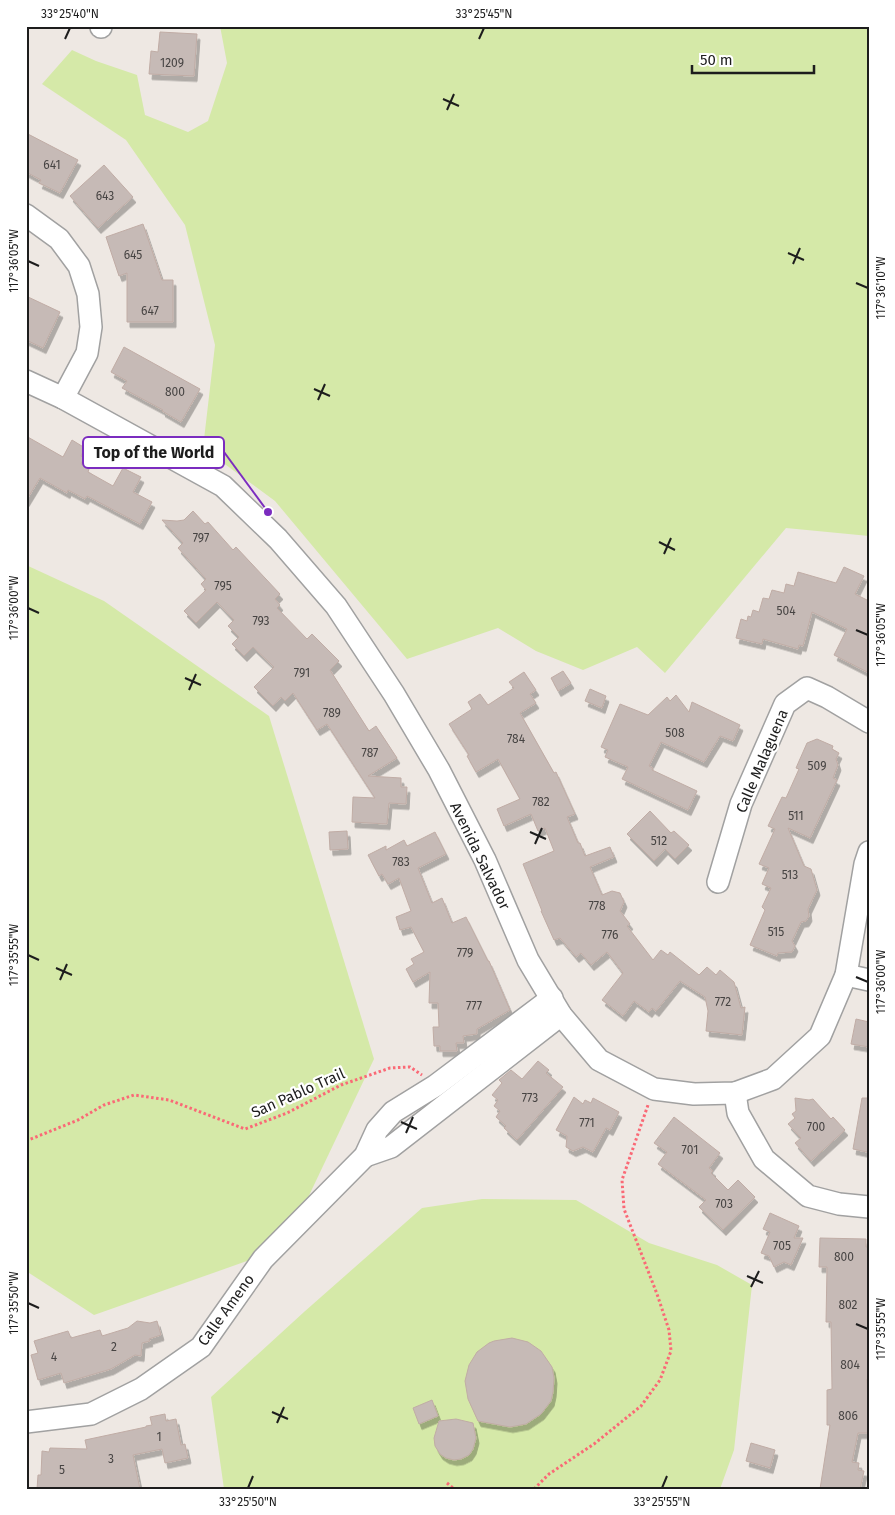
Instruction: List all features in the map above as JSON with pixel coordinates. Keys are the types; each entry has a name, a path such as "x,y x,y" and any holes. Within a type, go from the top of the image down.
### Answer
{"street":[{"path":"26,216 59,240 79,266 88,294 92,327 87,353 63,398"},
{"name":"Avenida Salvador","path":"26,382 63,398 223,486 278,539 336,606 394,694 439,770 485,860 528,960 556,1006 599,1060 654,1089 694,1094 735,1093 773,1080 820,1036 846,975 865,864 869,852"},
{"name":"Calle Malaguena","path":"718,882 742,804 785,704 807,688 827,697 869,722"},
{"path":"846,975 869,980"},
{"name":"Calle Ameno","path":"26,1422 92,1414 141,1389 200,1347 263,1259 366,1156 377,1130 393,1112 556,1006"},
{"name":"Calle Ameno","path":"366,1156 391,1147 556,1006"},
{"path":"735,1093 738,1114 764,1159 808,1196 839,1204 869,1207"}],"path":[{"name":"San Pablo Trail","path":"26,1141 78,1120 104,1105 134,1095 168,1100 245,1129 287,1112 341,1085 390,1068 410,1067 435,1086"},
{"path":"534,1489 549,1474 594,1444 641,1406 660,1380 671,1352 669,1330 624,1209 622,1180 654,1089"},
{"path":"447,1484 454,1489"}],"green space":[{"path":"220,26 869,26 869,536 786,528 665,673 637,647 583,670 536,651 498,628 407,659 275,501 203,448 215,345 185,225 126,140 42,84 72,50 96,61 137,75 145,115 188,132 208,121 227,63"},
{"path":"26,565 104,601 269,716 374,1059 284,1248 94,1315 26,1271"},
{"path":"482,1199 576,1200 649,1243 717,1265 752,1285 734,1450 720,1489 224,1489 211,1397 422,1208"}],"building":[{"path":"160,32 197,34 194,76 149,74 151,51 158,52"},
{"path":"26,133 78,160 60,193 39,183 41,180 26,172"},
{"path":"104,165 133,197 98,228 70,196"},
{"path":"143,224 162,280 173,280 173,322 127,322 127,273 119,276 106,237"},
{"path":"26,296 60,312 43,348 26,340"},
{"path":"124,347 200,389 181,422 122,388 127,381 111,372"},
{"path":"26,436 63,457 72,440 85,448 81,456 84,458 81,464 89,469 88,472 113,486 123,468 141,477 133,492 152,502 140,524 87,496 85,499 68,490 67,493 40,478 26,501"},
{"path":"193,511 205,524 208,522 233,550 236,547 280,594 275,599 280,605 277,608 307,639 312,634 339,661 330,670 369,731 376,726 397,758 368,776 401,778 401,787 407,787 406,804 389,803 387,824 352,822 353,797 375,798 327,724 317,730 293,693 285,701 281,697 273,706 254,687 274,667 253,647 244,656 232,644 239,637 228,626 234,620 217,602 196,623 184,611 206,590 201,584 206,579 178,548 183,543 162,520 184,520"},
{"path":"844,567 864,576 855,594 869,601 869,673 834,655 847,629 812,612 803,646 799,645 798,649 763,639 762,644 736,638 741,619 747,621 748,616 751,617 753,610 759,612 763,598 769,599 772,590 784,593 786,584 794,586 798,572 836,583"},
{"path":"563,671 571,683 558,691 551,678"},
{"path":"524,672 536,690 530,694 536,703 520,713 554,773 556,772 575,814 567,817 578,843 580,843 585,856 610,847 614,857 590,867 602,895 612,891 620,893 624,902 620,911 630,924 627,926 653,960 661,950 668,955 670,952 699,975 707,967 716,975 720,970 734,982 741,1008 745,1007 742,1035 706,1031 708,1011 705,997 680,981 656,1011 652,1008 649,1012 634,1001 623,1016 602,1000 623,973 607,952 591,965 581,953 576,957 560,938 554,940 523,864 554,851 545,828 538,831 531,814 504,826 497,809 520,799 498,759 476,772 467,756 469,755 449,724 472,709 468,702 480,694 488,705 514,688 509,682"},
{"path":"590,689 606,696 602,708 585,701"},
{"path":"676,695 689,712 692,702 740,725 733,741 720,736 704,762 661,742 649,766 653,768 652,770 697,791 688,810 622,779 628,767 605,757 608,750 601,747 620,704 648,715 667,697 670,701"},
{"path":"817,739 833,746 832,749 839,753 836,759 838,765 833,778 837,780 810,838 788,828 804,866 811,869 817,890 808,909 809,916 806,921 801,922 792,941 795,946 792,952 778,953 777,956 750,945 765,910 762,907 771,888 762,884 769,868 759,864 775,829 768,826 782,797 786,798 799,769 796,768 807,743"},
{"path":"650,811 671,833 674,831 689,845 675,859 665,849 654,861 627,834"},
{"path":"347,831 348,849 330,850 329,832"},
{"path":"435,832 446,854 418,868 432,903 442,898 452,923 466,917 489,961 510,1010 477,1029 477,1034 463,1036 464,1043 456,1043 457,1051 440,1051 440,1046 434,1046 433,1027 439,1027 438,1003 429,1003 430,972 413,982 406,969 414,964 411,959 424,952 411,927 400,930 396,917 411,911 399,878 388,884 382,874 379,876 368,855 386,846 386,850 404,840 407,846"},
{"path":"856,1019 869,1022 869,1047 851,1044"},
{"path":"538,1061 549,1070 546,1073 563,1087 517,1140 504,1128 506,1126 496,1117 500,1111 494,1106 498,1100 492,1095 502,1083 499,1080 511,1070 522,1079"},
{"path":"574,1097 583,1104 585,1100 591,1103 593,1098 619,1112 610,1130 606,1128 593,1152 583,1147 573,1151 566,1147 567,1136 556,1130"},
{"path":"795,1098 813,1099 831,1119 833,1117 845,1130 811,1161 795,1143 801,1138 788,1124 795,1118 792,1114 796,1111"},
{"path":"862,1098 869,1098 869,1149 867,1152 853,1149"},
{"path":"674,1117 720,1153 709,1168 713,1171 711,1173 728,1190 738,1180 755,1197 723,1230 699,1207 706,1200 658,1164 667,1152 654,1143"},
{"path":"770,1213 799,1226 794,1238 803,1238 791,1265 784,1262 774,1267 769,1256 761,1253 770,1232 763,1229"},
{"path":"820,1238 866,1239 866,1247 869,1247 869,1379 867,1379 869,1433 858,1433 852,1462 859,1463 858,1470 864,1471 860,1489 820,1489 830,1425 827,1425 827,1390 832,1389 831,1322 826,1322 827,1267 819,1267"},
{"path":"137,1321 150,1323 157,1321 161,1335 142,1343 141,1356 135,1355 111,1369 64,1383 61,1373 38,1380 31,1355 38,1353 34,1341 68,1331 71,1338 100,1330 102,1336 128,1328"},
{"path":"512,1338 528,1342 541,1351 552,1367 554,1378 551,1401 541,1414 526,1424 510,1427 478,1421 468,1399 465,1381 469,1365 477,1352 489,1343"},
{"path":"432,1400 438,1416 419,1424 413,1408"},
{"path":"165,1414 166,1421 176,1419 181,1445 185,1444 188,1458 165,1463 162,1449 133,1455 140,1489 37,1489 38,1475 41,1475 42,1451 49,1452 50,1448 87,1449 85,1440 146,1427 152,1425 150,1417"},
{"path":"456,1419 473,1423 476,1438 469,1455 454,1460 440,1454 435,1446 434,1438 439,1421"},
{"path":"751,1443 775,1450 770,1468 746,1461"}],"place":[{"name":"Top of the World","path":"268,512"}]}
